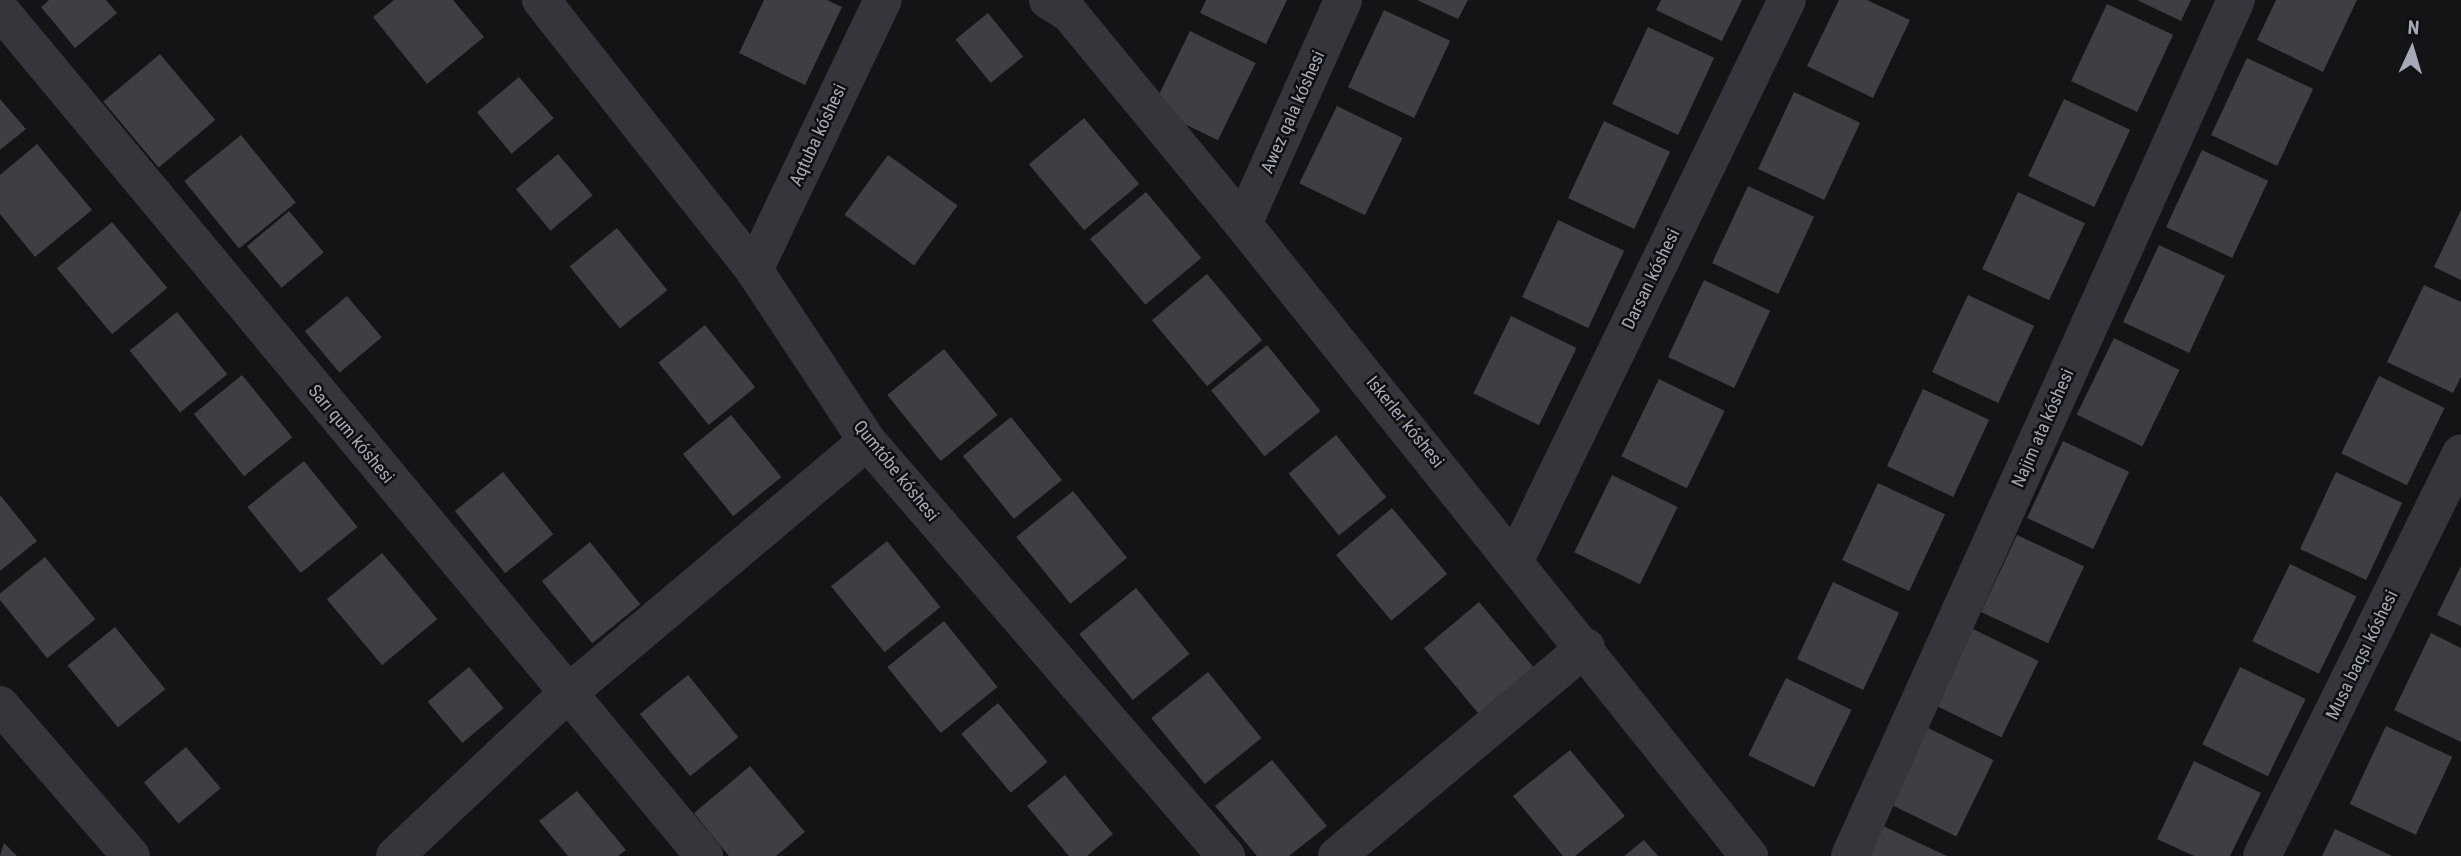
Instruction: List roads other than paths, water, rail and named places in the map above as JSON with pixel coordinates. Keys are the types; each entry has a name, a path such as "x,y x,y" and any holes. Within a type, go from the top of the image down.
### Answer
{"street":[{"name":"Qumtóbe kóshesi","path":"541,0 754,270 867,440 1226,856"},
{"name":"Aqtuba kóshesi","path":"754,270 883,0"},
{"name":"Iskerler kóshesi","path":"1048,0 1070,14 1243,224 1516,558 1749,856"},
{"name":"Awez qala kóshesi","path":"1243,224 1343,0"},
{"name":"Darsan kóshesi","path":"1516,558 1787,0"},
{"name":"Najim ata kóshesi","path":"1850,856 2236,0"},
{"name":"Sarı qum kóshesi","path":"0,10 704,856"},
{"path":"395,856 567,694 867,440"},
{"name":"Musa baqsı kóshesi","path":"2262,856 2461,454"},
{"path":"1337,856 1586,647"},
{"path":"0,705 131,856"}]}
